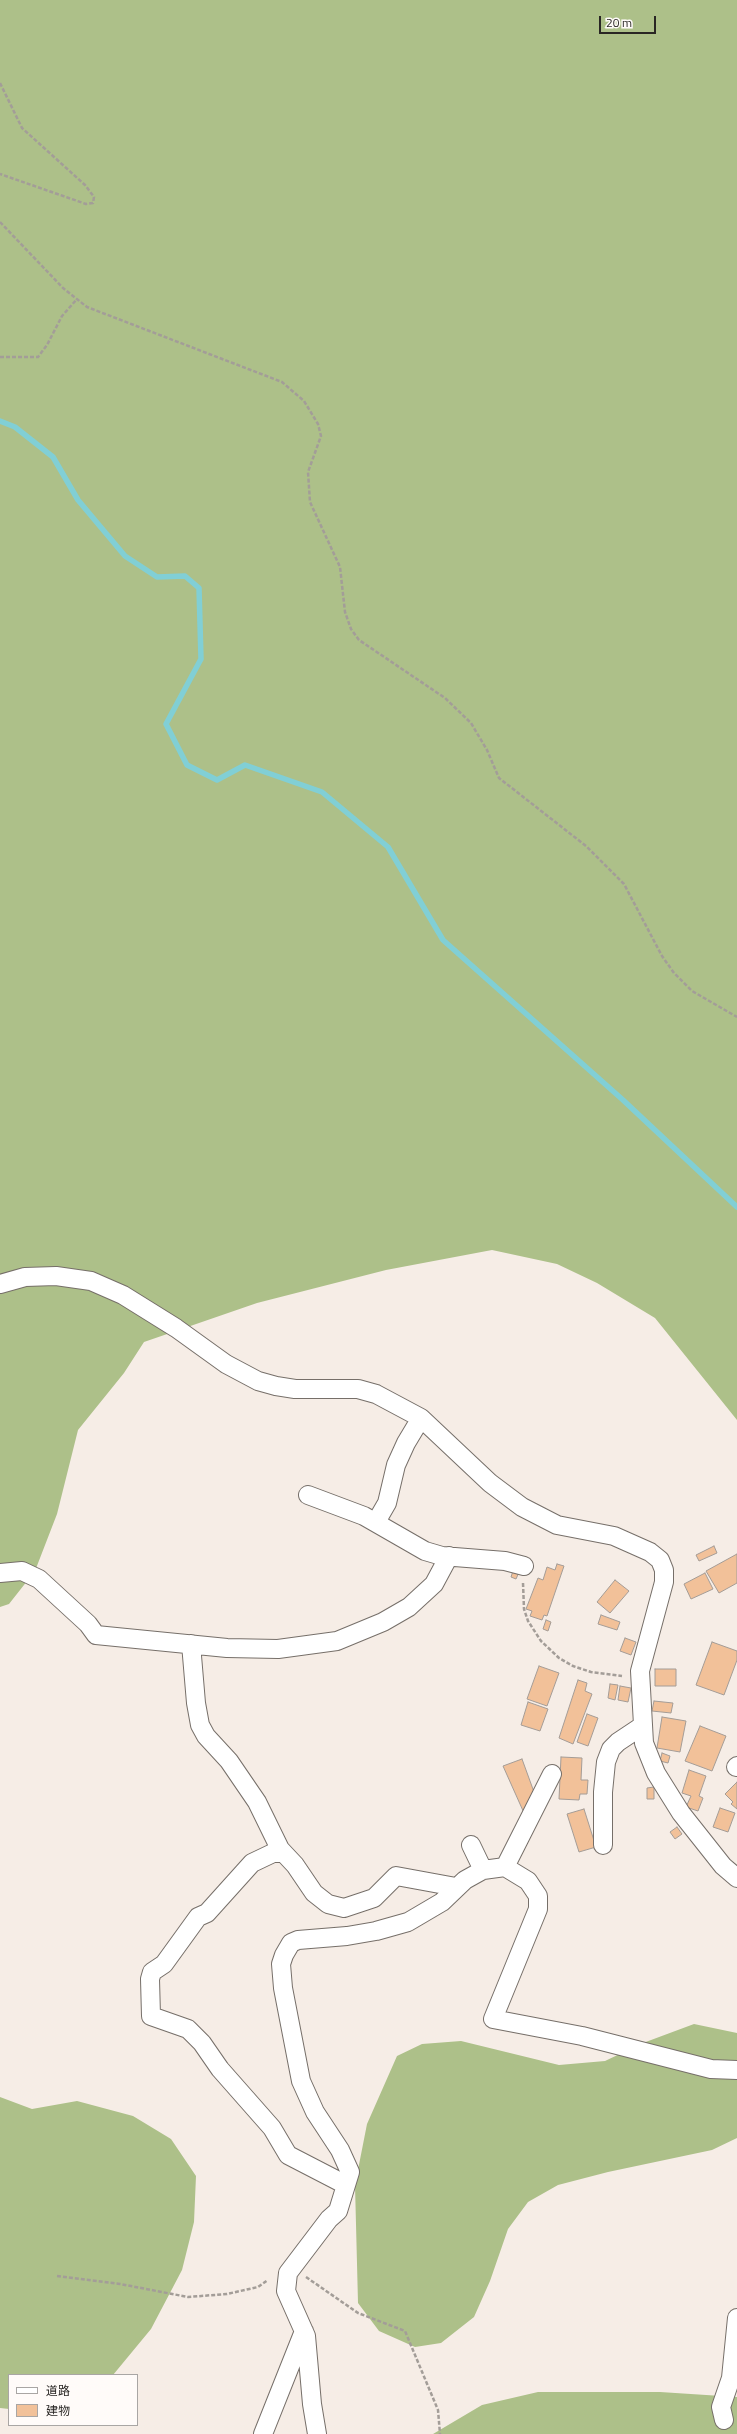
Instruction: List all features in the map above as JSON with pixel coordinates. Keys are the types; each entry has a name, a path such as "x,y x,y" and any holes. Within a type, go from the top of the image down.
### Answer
{"street":[{"path":"0,1284 26,1277 56,1276 90,1281 123,1295 176,1328 226,1364 258,1381 295,1389 358,1389 376,1394 420,1418 490,1483 522,1507 557,1525 614,1536 639,1546 660,1560 664,1570 664,1582 640,1676 644,1743 656,1773 681,1813 723,1866 737,1878"},
{"path":"376,1522 387,1503 389,1486 402,1450 420,1418"},
{"path":"308,1495 376,1522 396,1536 425,1551 449,1556 505,1561 524,1566"},
{"path":"0,1573 22,1571 39,1579 88,1624 96,1635 227,1648 278,1649 337,1641 383,1622 408,1607 434,1584 449,1556"},
{"path":"191,1644 196,1703 200,1725 206,1736 229,1761 257,1802 283,1853 295,1865 314,1894 328,1904 344,1908 374,1898 396,1876 456,1887"},
{"path":"603,1845 606,1762 611,1750 618,1742 642,1726"},
{"path":"505,1867 552,1774"},
{"path":"471,1845 483,1870"},
{"path":"283,1853 273,1853 252,1863 206,1913 198,1917 164,1964 152,1972 150,1979 152,2016 188,2029 202,2043 220,2069 272,2128 288,2155 346,2185"},
{"path":"317,2434 312,2404 306,2336 286,2291 288,2273 329,2219 338,2211 350,2172 340,2150 315,2112 301,2081 283,1988 281,1964 291,1943 298,1940 347,1936 376,1931 408,1922 442,1902 456,1887 483,1870 505,1867 528,1882 538,1896 538,1909 493,2019 582,2036 711,2069 737,2070"},
{"path":"724,2420 721,2407 731,2378 737,2318"},
{"path":"263,2434 304,2330"}],"path":[{"path":"0,83 22,128 85,185 94,197 93,203 86,204 0,174"},
{"path":"0,222 63,288 87,307 282,382 304,401 318,424 321,436 308,472 310,502 340,567 345,612 351,629 360,640 445,698 471,723 487,750 499,778 586,846 624,884 662,956 674,973 692,991 737,1017"},
{"path":"0,357 38,357 47,345 62,316 77,299"},
{"path":"524,1566 524,1609 528,1621 542,1641 559,1658 573,1666 612,1676 640,1676"}],"green space":[{"path":"0,0 737,0 737,1420 655,1318 597,1283 557,1264 492,1250 386,1270 257,1303 144,1342 124,1373 78,1430 57,1514 35,1571 9,1604 0,1607"},
{"path":"694,2024 737,2033 737,2138 712,2150 608,2172 558,2185 528,2202 508,2229 490,2281 474,2317 441,2343 415,2347 379,2331 358,2303 355,2185 367,2124 397,2056 422,2044 461,2041 559,2065 605,2061 643,2043"},
{"path":"0,2097 32,2109 77,2101 133,2116 171,2139 196,2176 194,2222 182,2270 151,2329 114,2374 8,2374 8,2409 0,2408"},
{"path":"538,2392 660,2392 737,2397 737,2434 433,2434 482,2405"}],"building":[{"path":"714,1546 717,1553 699,1561 696,1555"},
{"path":"737,1554 737,1583 719,1593 706,1571"},
{"path":"557,1564 564,1566 547,1616 544,1615 542,1620 530,1616 532,1611 526,1609 538,1578 543,1580 547,1567 555,1570"},
{"path":"514,1568 520,1570 516,1579 511,1577"},
{"path":"705,1573 713,1589 691,1599 684,1584"},
{"path":"615,1580 629,1591 610,1613 597,1602"},
{"path":"601,1615 620,1622 617,1630 598,1624"},
{"path":"546,1620 551,1622 548,1631 543,1629"},
{"path":"625,1638 636,1642 631,1655 620,1651"},
{"path":"712,1642 737,1651 737,1660 724,1695 696,1685"},
{"path":"539,1666 559,1673 547,1706 527,1699"},
{"path":"655,1669 676,1669 676,1686 655,1686"},
{"path":"578,1680 587,1683 585,1691 592,1694 573,1744 559,1738"},
{"path":"610,1684 618,1685 615,1700 608,1698"},
{"path":"620,1686 631,1688 628,1702 618,1700"},
{"path":"654,1701 673,1703 671,1713 652,1711"},
{"path":"528,1702 548,1709 540,1731 521,1725"},
{"path":"587,1714 598,1718 588,1746 577,1742"},
{"path":"662,1717 686,1721 680,1752 657,1748"},
{"path":"700,1726 726,1736 712,1771 685,1761"},
{"path":"662,1753 670,1756 668,1763 660,1761"},
{"path":"561,1757 582,1758 581,1780 588,1780 587,1794 580,1794 579,1800 559,1799"},
{"path":"522,1759 534,1792 524,1813 503,1766"},
{"path":"689,1770 706,1776 699,1796 703,1798 698,1811 686,1807 691,1796 682,1793"},
{"path":"737,1782 737,1809 731,1804 733,1802 725,1794"},
{"path":"654,1787 654,1799 647,1799 647,1788"},
{"path":"720,1808 735,1813 728,1832 713,1827"},
{"path":"584,1809 596,1847 579,1852 567,1814"},
{"path":"677,1827 682,1834 675,1839 670,1832"}],"waterway":[{"path":"0,421 15,427 53,457 78,500 125,556 157,577 185,576 199,588 201,659 166,724 187,765 217,780 245,765 322,792 388,847 443,940 623,1100 737,1207"}]}
